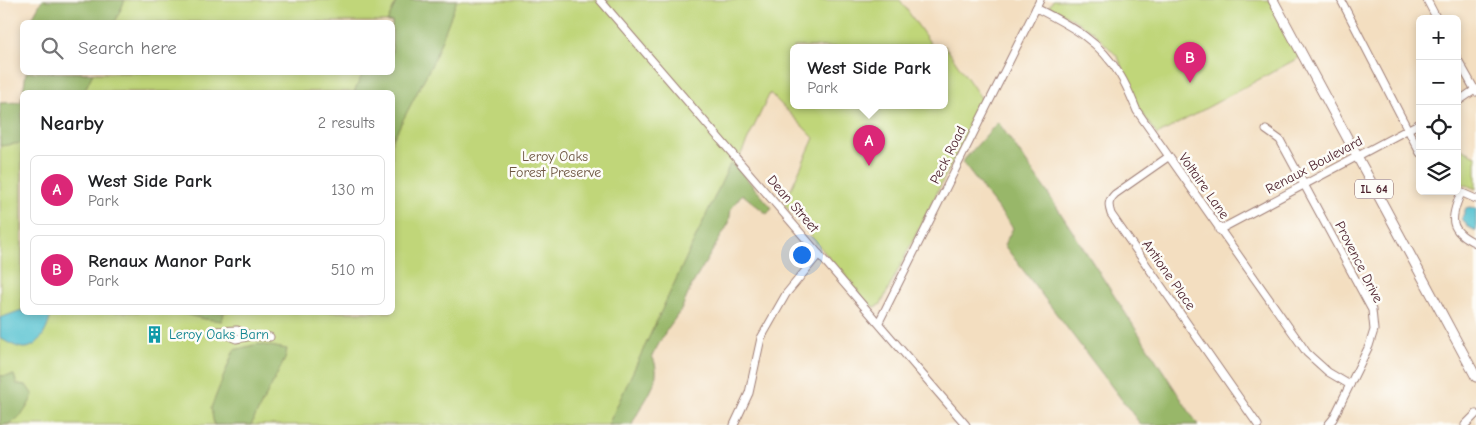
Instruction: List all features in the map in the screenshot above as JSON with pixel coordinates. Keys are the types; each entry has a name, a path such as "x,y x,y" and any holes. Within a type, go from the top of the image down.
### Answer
{"main road":[{"name":"IL 64","path":"1272,0 1476,378"}],"street":[{"name":"Dean Street","path":"600,0 966,425"},
{"name":"Peck Road","path":"879,322 1040,0"},
{"path":"1341,0 1418,150"},
{"path":"1427,0 1435,15"},
{"name":"Voltaire Lane","path":"1036,8 1074,28 1092,41 1108,57 1122,77 1137,111 1307,353 1328,372 1350,385"},
{"path":"1458,60 1475,91 1461,100"},
{"name":"Renaux Boulevard","path":"1219,230 1416,125"},
{"name":"Provence Drive","path":"1266,130 1280,140 1372,310 1374,330 1369,346 1333,419 1328,425"},
{"name":"Antione Place","path":"1168,156 1115,194 1110,199 1108,205 1111,214 1257,424"},
{"path":"1461,192 1476,199"},
{"path":"1458,195 1453,213 1455,227 1464,238 1476,243"},
{"path":"734,425 749,393 761,338 786,294 819,254"},
{"path":"251,336 270,337"},
{"path":"1466,425 1476,414"}],"green space":[{"path":"42,0 125,0 116,20 31,20"},
{"name":"Leroy Oaks Forest Preserve","path":"106,0 900,0 931,44 790,44 790,109 948,109 948,50 983,101 881,304 875,307 868,304 784,204 814,138 770,93 612,425 0,425 0,111 20,120 20,315 395,315 395,90 64,90 71,75 395,75 395,20 96,20"},
{"path":"397,0 457,0 434,60 395,135 395,90 355,90 362,75 395,75 395,20 388,20"},
{"path":"1053,0 1269,0 1300,57 1157,135 1139,109 1118,57 1093,32 1049,7"},
{"path":"26,75 92,75 85,90 23,90"},
{"path":"20,102 20,143 0,146 0,103"},
{"path":"998,122 1047,192 1198,425 1141,425 1004,245 1013,228 962,162"},
{"path":"1461,149 1476,156 1476,189 1461,183"},
{"path":"730,164 739,170 772,208 767,214 742,194 731,209 729,223 692,285 681,310 652,356 656,365 654,383 632,425 608,425"},
{"path":"188,315 223,315 222,321"},
{"path":"258,344 287,349 285,359 251,425 214,425 211,408 234,350"},
{"path":"14,375 17,384 26,385 33,395 25,411 17,419 0,425 0,376"}],"water":[{"path":"1466,208 1476,209 1476,231 1467,226 1462,218"},
{"path":"20,311 20,315 50,315 46,330 39,341 34,345 23,348 0,338 0,318"}],"place":[{"name":"Renaux Manor Park","path":"1190,83"},
{"name":"West Side Park","path":"869,166"},
{"name":"Leroy Oaks Barn","path":"155,334"}]}
